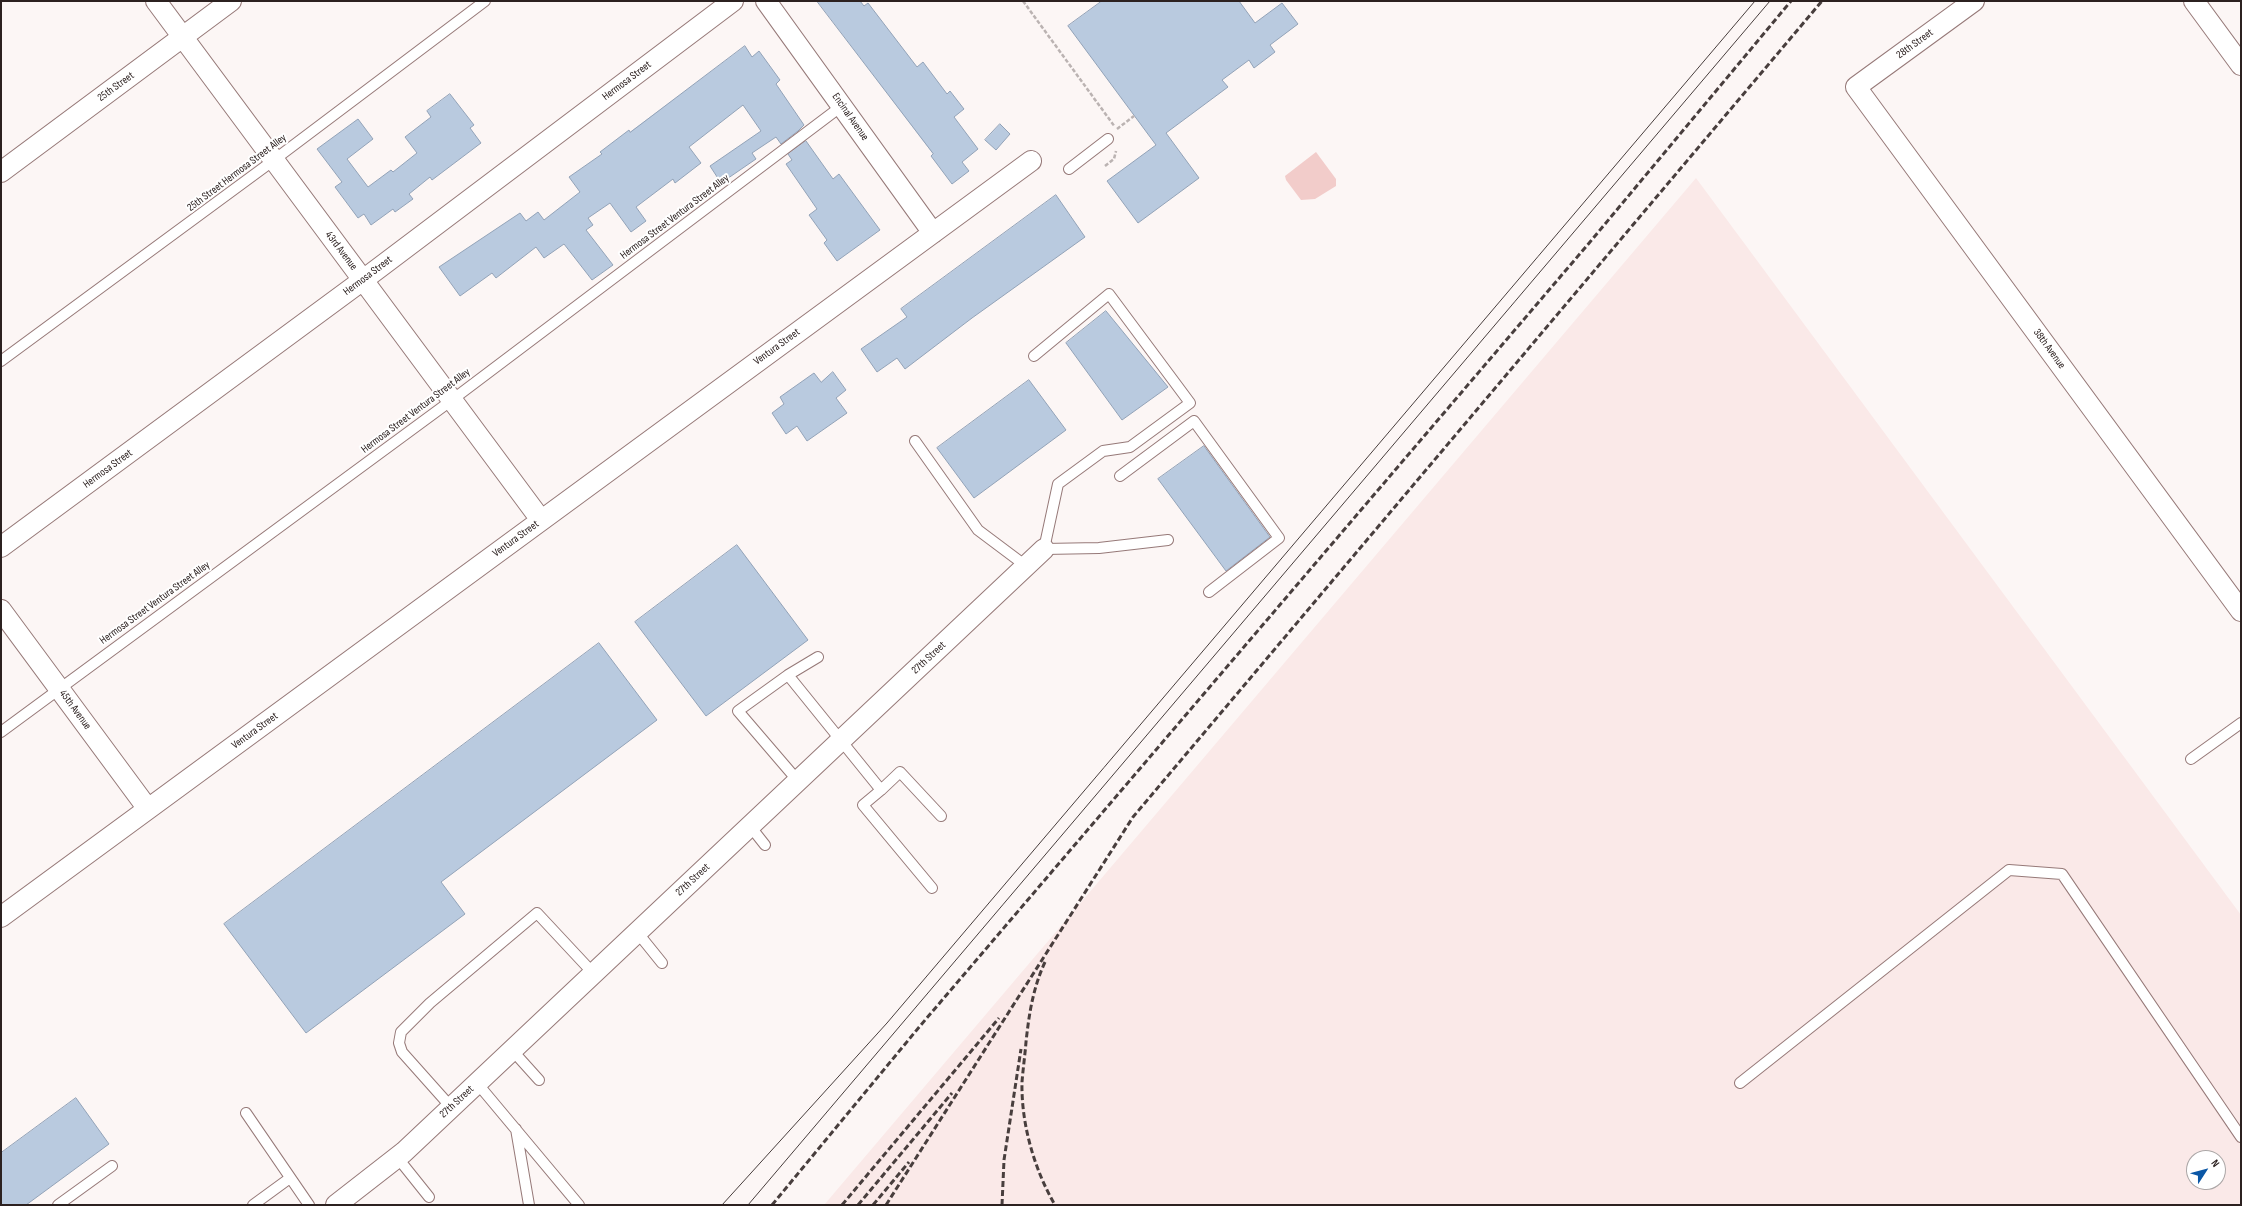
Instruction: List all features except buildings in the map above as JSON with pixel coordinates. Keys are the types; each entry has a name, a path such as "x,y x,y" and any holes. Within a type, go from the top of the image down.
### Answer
{"street":[{"name":"43rd Avenue","path":"156,1 541,520"},
{"name":"25th Street","path":"1,172 231,1"},
{"name":"Hermosa Street","path":"1,547 363,280 732,1"},
{"name":"Encinal Avenue","path":"766,1 933,233"},
{"name":"28th Street","path":"1856,88 1974,1"},
{"path":"2194,1 2241,65"},
{"name":"38th Avenue","path":"1856,88 2241,611"},
{"name":"Ventura Street","path":"1,917 1031,161"},
{"name":"27th Street","path":"336,1205 397,1157 451,1108 1044,549"},
{"name":"45th Avenue","path":"1,610 148,809"}],"lane":[{"name":"25th Street Hermosa Street Alley","path":"1,361 274,160 485,1"},
{"name":"Hermosa Street Ventura Street Alley","path":"1,732 452,400 842,105"},
{"path":"1069,169 1112,137"},
{"path":"1034,356 1109,294 1190,403 1130,446 1102,451 1058,484 1044,549 1099,548 1168,540"},
{"path":"1120,476 1194,421 1279,538 1209,592"},
{"path":"915,441 978,530 1026,566"},
{"path":"798,781 738,711 788,675 818,656"},
{"path":"788,675 881,790"},
{"path":"2191,759 2241,723"},
{"path":"932,888 862,804 881,790 900,772 941,816"},
{"path":"750,826 765,845"},
{"path":"1740,1083 2009,870 2062,874 2241,1137"},
{"path":"451,1108 402,1052 399,1043 401,1032 430,1003 538,912 593,973"},
{"path":"637,932 662,963"},
{"path":"512,1050 539,1080"},
{"path":"477,1083 579,1205"},
{"path":"246,1113 309,1205"},
{"path":"516,1129 529,1205"},
{"path":"397,1157 429,1197"},
{"path":"58,1205 112,1166"},
{"path":"253,1205 290,1178"}],"path":[{"path":"1023,1 1116,129"},
{"path":"1112,137 1116,129 1134,116"},
{"path":"1105,166 1114,159 1118,146"}],"shaded area":[{"path":"1316,152 1336,179 1336,186 1315,199 1301,200 1286,180 1285,176"},
{"path":"1696,178 2241,915 2241,1205 824,1205"}],"tram line":[{"path":"722,1205 887,1023 1755,1"},
{"path":"748,1205 1770,1"}],"railway":[{"path":"772,1205 920,1026 1590,242 1791,1"},
{"path":"886,1205 1133,817 1822,1"},
{"path":"1045,962 1037,982 1030,1011 1022,1077 1022,1098 1026,1129 1030,1145 1041,1176 1055,1205"},
{"path":"842,1205 999,1018"},
{"path":"1002,1205 1004,1160 1021,1049"},
{"path":"858,1205 952,1093"},
{"path":"873,1205 909,1162"}]}
